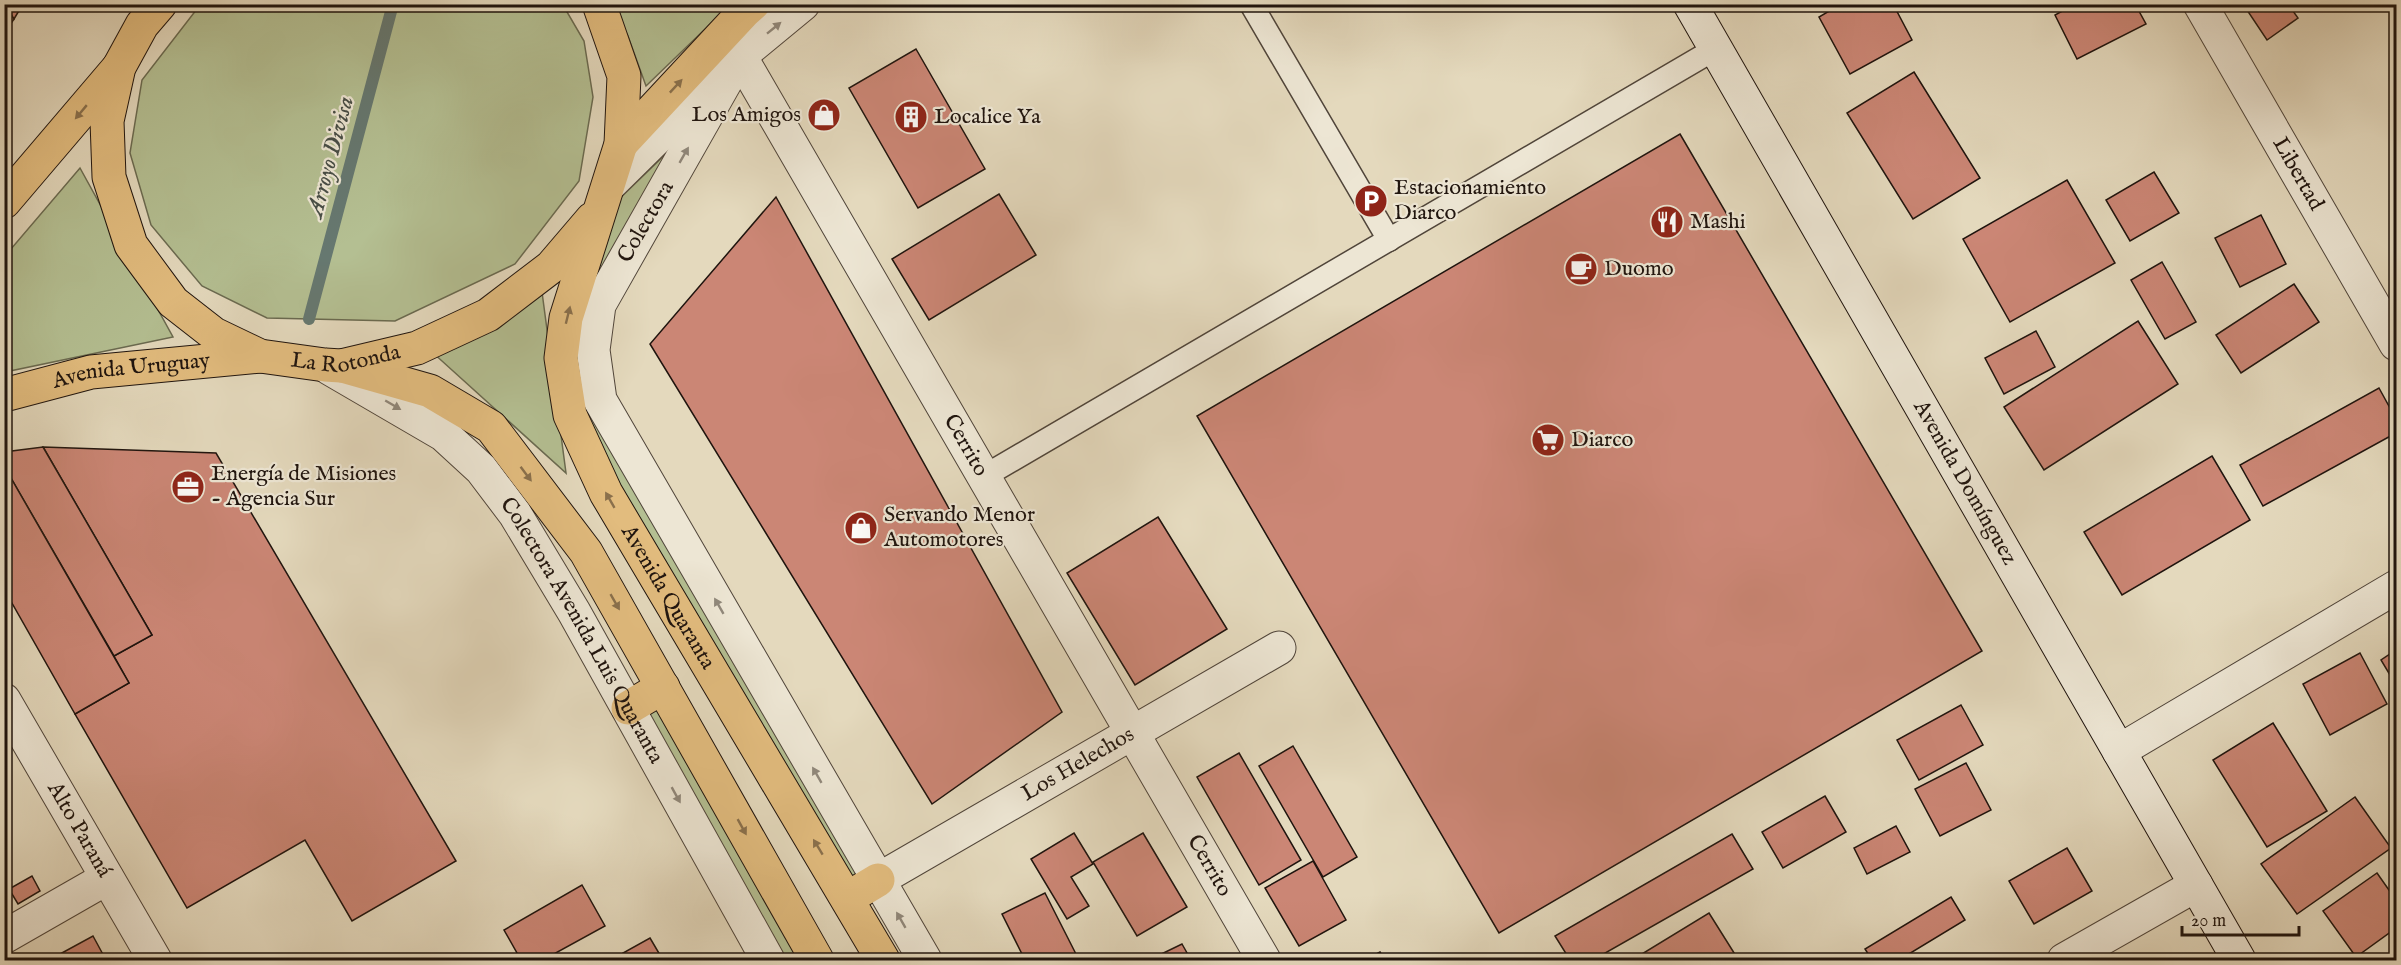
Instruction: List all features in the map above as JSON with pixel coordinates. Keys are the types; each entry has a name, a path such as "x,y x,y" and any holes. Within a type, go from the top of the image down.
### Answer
{"main road":[{"name":"La Rotonda","path":"150,11 119,67 107,121 109,177 131,245 173,302 214,334 260,356 333,365 417,348 488,315 551,267 606,195 621,144 624,76 599,4"},
{"path":"621,144 753,4"},
{"path":"4,202 119,67"},
{"name":"Avenida Quaranta","path":"606,195 566,318 561,358 570,415 606,493 883,960"},
{"name":"Avenida Uruguay","path":"4,396 91,372 260,356"},
{"name":"Avenida Quaranta","path":"333,365 430,391 491,427 586,552 818,960"},
{"path":"628,708 663,687"},
{"path":"848,898 878,880"}],"street":[{"name":"Colectora","path":"606,195 740,56 803,4"},
{"name":"Avenida Domínguez","path":"1690,4 2239,960"},
{"name":"Libertad","path":"2200,4 2397,344"},
{"name":"Colectora","path":"740,56 599,305 593,350 600,400 878,880"},
{"name":"Cerrito","path":"740,56 1264,960"},
{"name":"Colectora Avenida Luis Quaranta","path":"333,365 444,435 481,469 515,514 628,708 768,960"},
{"path":"2119,751 2397,587"},
{"name":"Los Helechos","path":"878,880 1279,648"},
{"name":"Alto Paraná","path":"4,700 155,960"},
{"path":"4,937 107,878"},
{"path":"878,880 925,960"},
{"path":"2064,960 2196,885"}],"lane":[{"path":"1251,4 1389,240"},
{"path":"983,477 1715,49"}],"green space":[{"path":"200,5 563,5 584,41 593,97 579,181 515,264 395,321 267,318 202,286 151,225 130,153 142,80"},
{"path":"612,5 730,5 646,86 628,36"},
{"path":"676,144 589,305 591,405 864,873 851,883 631,514 579,411 579,305 613,205"},
{"path":"80,168 173,337 5,372 5,256"},
{"path":"542,292 566,473 432,352"},
{"path":"661,705 807,960 785,960 646,713"}],"building":[{"path":"4,4 23,4 14,19"},
{"path":"1841,4 1893,4 1912,40 1850,74 1819,17"},
{"path":"2075,4 2135,4 2146,24 2077,59 2055,15"},
{"path":"2243,4 2288,4 2298,18 2267,40"},
{"path":"4,5 14,19 4,34"},
{"name":"Localice Ya","path":"916,49 985,169 918,208 849,88"},
{"path":"1914,72 1980,178 1913,219 1847,113"},
{"name":"Diarco","path":"1680,134 1982,651 1499,933 1197,416"},
{"path":"2154,172 2179,213 2130,241 2106,200"},
{"path":"2067,180 2115,263 2010,322 1963,239"},
{"path":"999,194 1036,255 929,320 892,259"},
{"name":"Servando Menor Automotores","path":"776,197 1062,712 932,804 650,344"},
{"path":"2261,215 2286,264 2240,287 2215,238"},
{"path":"2162,262 2196,322 2165,339 2131,280"},
{"path":"2294,284 2319,322 2241,373 2216,335"},
{"path":"2138,321 2178,384 2044,470 2004,407"},
{"path":"2036,331 2055,367 2004,394 1985,358"},
{"path":"2379,388 2396,419 2396,433 2263,506 2240,465"},
{"path":"43,447 216,453 456,861 352,921 305,840 187,908 75,714 129,683 114,656 152,635"},
{"path":"43,447 152,635 114,656 4,466 4,452"},
{"path":"2212,456 2250,520 2122,595 2084,532"},
{"path":"4,466 129,683 75,714 4,589"},
{"path":"1158,517 1227,629 1135,685 1067,573"},
{"path":"2396,650 2396,685 2381,660"},
{"path":"2360,653 2387,704 2330,735 2303,684"},
{"path":"1961,705 1983,745 1919,780 1897,740"},
{"path":"2273,723 2327,811 2267,847 2213,760"},
{"path":"1293,746 1357,857 1323,877 1259,766"},
{"path":"1239,753 1301,860 1259,885 1197,777"},
{"path":"1966,763 1991,810 1940,836 1915,789"},
{"path":"1825,796 1846,832 1783,868 1762,832"},
{"path":"2355,797 2391,848 2297,914 2261,864"},
{"path":"1896,826 1910,852 1867,874 1854,848"},
{"path":"1074,833 1093,864 1071,877 1089,906 1067,919 1031,859"},
{"path":"1143,833 1187,907 1137,936 1093,862"},
{"path":"1732,834 1753,869 1593,960 1570,960 1555,936"},
{"path":"2067,848 2092,891 2034,924 2009,881"},
{"path":"1313,861 1346,920 1299,946 1265,888"},
{"path":"2377,873 2396,900 2396,928 2356,957 2323,911"},
{"path":"32,876 40,891 18,904 9,889"},
{"path":"582,885 605,926 543,960 521,960 504,930"},
{"path":"1045,893 1079,960 1025,960 1002,914"},
{"path":"1951,897 1965,920 1899,960 1872,960 1865,949"},
{"path":"1709,913 1736,956 1728,960 1632,960"},
{"path":"93,936 106,960 49,960"},
{"path":"650,938 663,960 627,960 623,953"},
{"path":"1182,944 1191,960 1149,960"},
{"path":"1380,952 1385,960 1365,960"}],"waterway":[{"name":"Arroyo Divisa","path":"309,319 393,4"}],"place":[{"name":"Los Amigos","path":"824,115"},
{"name":"Localice Ya","path":"911,117"},
{"name":"Estacionamiento Diarco","path":"1371,201"},
{"name":"Mashi","path":"1667,222"},
{"name":"Duomo","path":"1581,269"},
{"name":"Diarco","path":"1548,440"},
{"name":"Energía de Misiones - Agencia Sur","path":"188,487"},
{"name":"Servando Menor Automotores","path":"861,528"}]}
